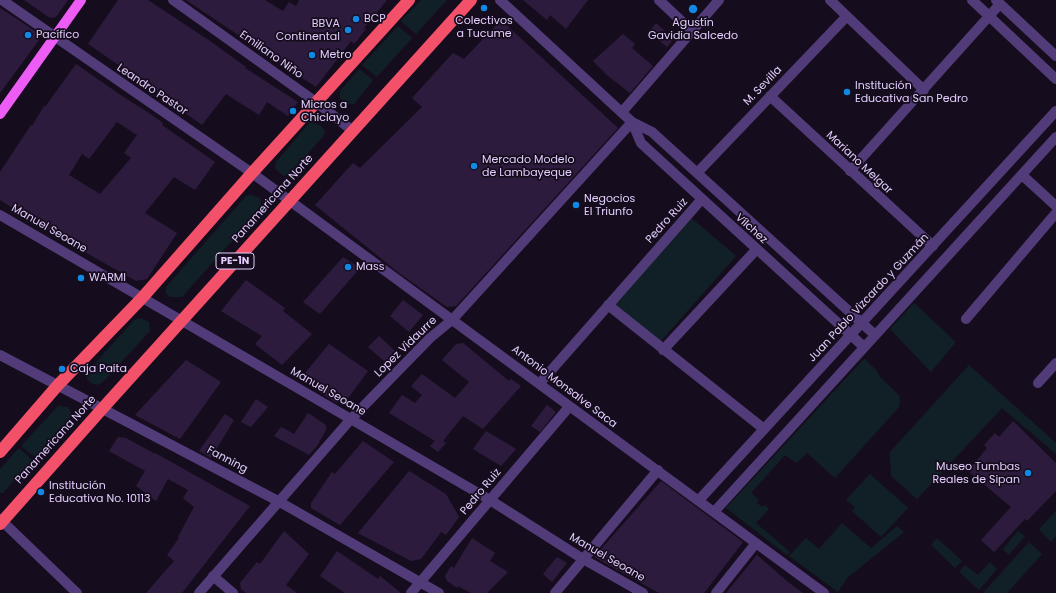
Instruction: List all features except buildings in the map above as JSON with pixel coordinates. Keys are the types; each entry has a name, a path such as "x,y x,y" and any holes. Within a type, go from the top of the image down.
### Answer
{"highway":[{"path":"0,452 58,385 142,298 252,173 409,0"},
{"name":"Panamericana Norte","path":"1,521 471,0"}],"main road":[{"path":"0,114 81,0"}],"street":[{"name":"Leandro Pastor","path":"2,0 290,200"},
{"name":"Emiliano Niño","path":"173,0 316,102 353,131"},
{"name":"Vílchez","path":"500,0 632,122 652,132 875,335"},
{"path":"659,0 692,31"},
{"path":"622,112 719,0"},
{"path":"830,0 924,90"},
{"path":"972,0 1056,79"},
{"path":"850,171 989,16 998,2 1056,56"},
{"name":"M. Sevilla","path":"697,173 847,16"},
{"name":"Mariano Melgar","path":"770,96 933,246"},
{"name":"Juan Pablo Vizcardo y Guzmán","path":"699,500 1056,111"},
{"name":"Vílchez","path":"632,122 641,143 701,200 864,347"},
{"name":"Lopez Vidaurre","path":"198,593 350,419 430,338 453,319 632,122"},
{"path":"714,512 1056,137"},
{"path":"1022,175 1056,206"},
{"name":"Antonio Monsalve Saca","path":"290,200 540,383 569,407 658,470 824,593"},
{"name":"Pedro Ruiz","path":"540,383 701,200"},
{"path":"966,319 1056,213"},
{"name":"Manuel Seoane","path":"0,215 490,500 583,559 643,593"},
{"path":"663,350 756,250"},
{"path":"608,305 764,429"},
{"name":"Fanning","path":"0,355 278,501 419,583 439,593"},
{"path":"1038,383 1056,363"},
{"name":"Pedro Ruiz","path":"411,593 569,407"},
{"path":"555,593 658,470"},
{"path":"1,521 78,593"},
{"path":"716,593 756,543"},
{"path":"214,576 233,593"}],"shaded area":[{"path":"421,0 447,0 416,34 401,21"},
{"path":"398,26 412,38 377,77 362,65"},
{"path":"359,69 373,80 354,104 348,104 340,98 340,91"},
{"path":"309,123 315,123 321,126 325,131 324,135 290,174 283,176 275,168 276,162"},
{"path":"251,195 260,198 262,207 182,297 170,297 166,293 166,287 246,196"},
{"path":"690,217 736,256 661,341 612,303"},
{"path":"914,303 956,342 931,372 890,329"},
{"path":"140,318 149,322 150,331 103,382 97,385 91,383 87,379 87,373 90,369 134,320"},
{"path":"865,359 877,371 880,377 899,395 899,407 835,478 807,453 796,463 785,455 751,493 759,500 757,503 762,507 765,505 769,509 756,523 790,552 787,555 726,508"},
{"path":"969,365 1056,443 1056,454 1002,408 917,499 891,476 890,452"},
{"path":"58,406 68,407 71,412 71,417 35,457 21,446"},
{"path":"19,448 32,460 3,493 0,493 0,469"},
{"path":"870,474 908,508 881,537 852,511 855,507 846,500"},
{"path":"1056,511 1056,536 1051,542 1039,529"},
{"path":"842,523 871,548 897,526 904,532 847,578 838,592 789,556 806,538 819,549"},
{"path":"1018,531 1025,536 1009,555 1003,549"},
{"path":"937,538 962,561 955,568 931,545"},
{"path":"1029,542 1042,554 1007,593 983,593"},
{"path":"990,562 997,569 979,590 959,572 965,565 978,575"}],"place":[{"name":"Colectivos a Tucume","path":"484,8"},
{"name":"Agustín Gavidia Salcedo","path":"693,9"},
{"name":"BCP","path":"356,19"},
{"name":"BBVA Continental","path":"348,30"},
{"name":"Pacífico","path":"28,35"},
{"name":"Metro","path":"312,55"},
{"name":"Institución Educativa San Pedro","path":"847,92"},
{"name":"Micros a Chiclayo","path":"293,111"},
{"name":"Mercado Modelo de Lambayeque","path":"474,166"},
{"name":"Negocios El Triunfo","path":"576,205"},
{"name":"Mass","path":"348,267"},
{"name":"WARMI","path":"81,278"},
{"name":"Caja Paita","path":"62,369"},
{"name":"Museo Tumbas Reales de Sipan","path":"1028,473"},
{"name":"Institución Educativa No. 10113","path":"41,492"}]}
